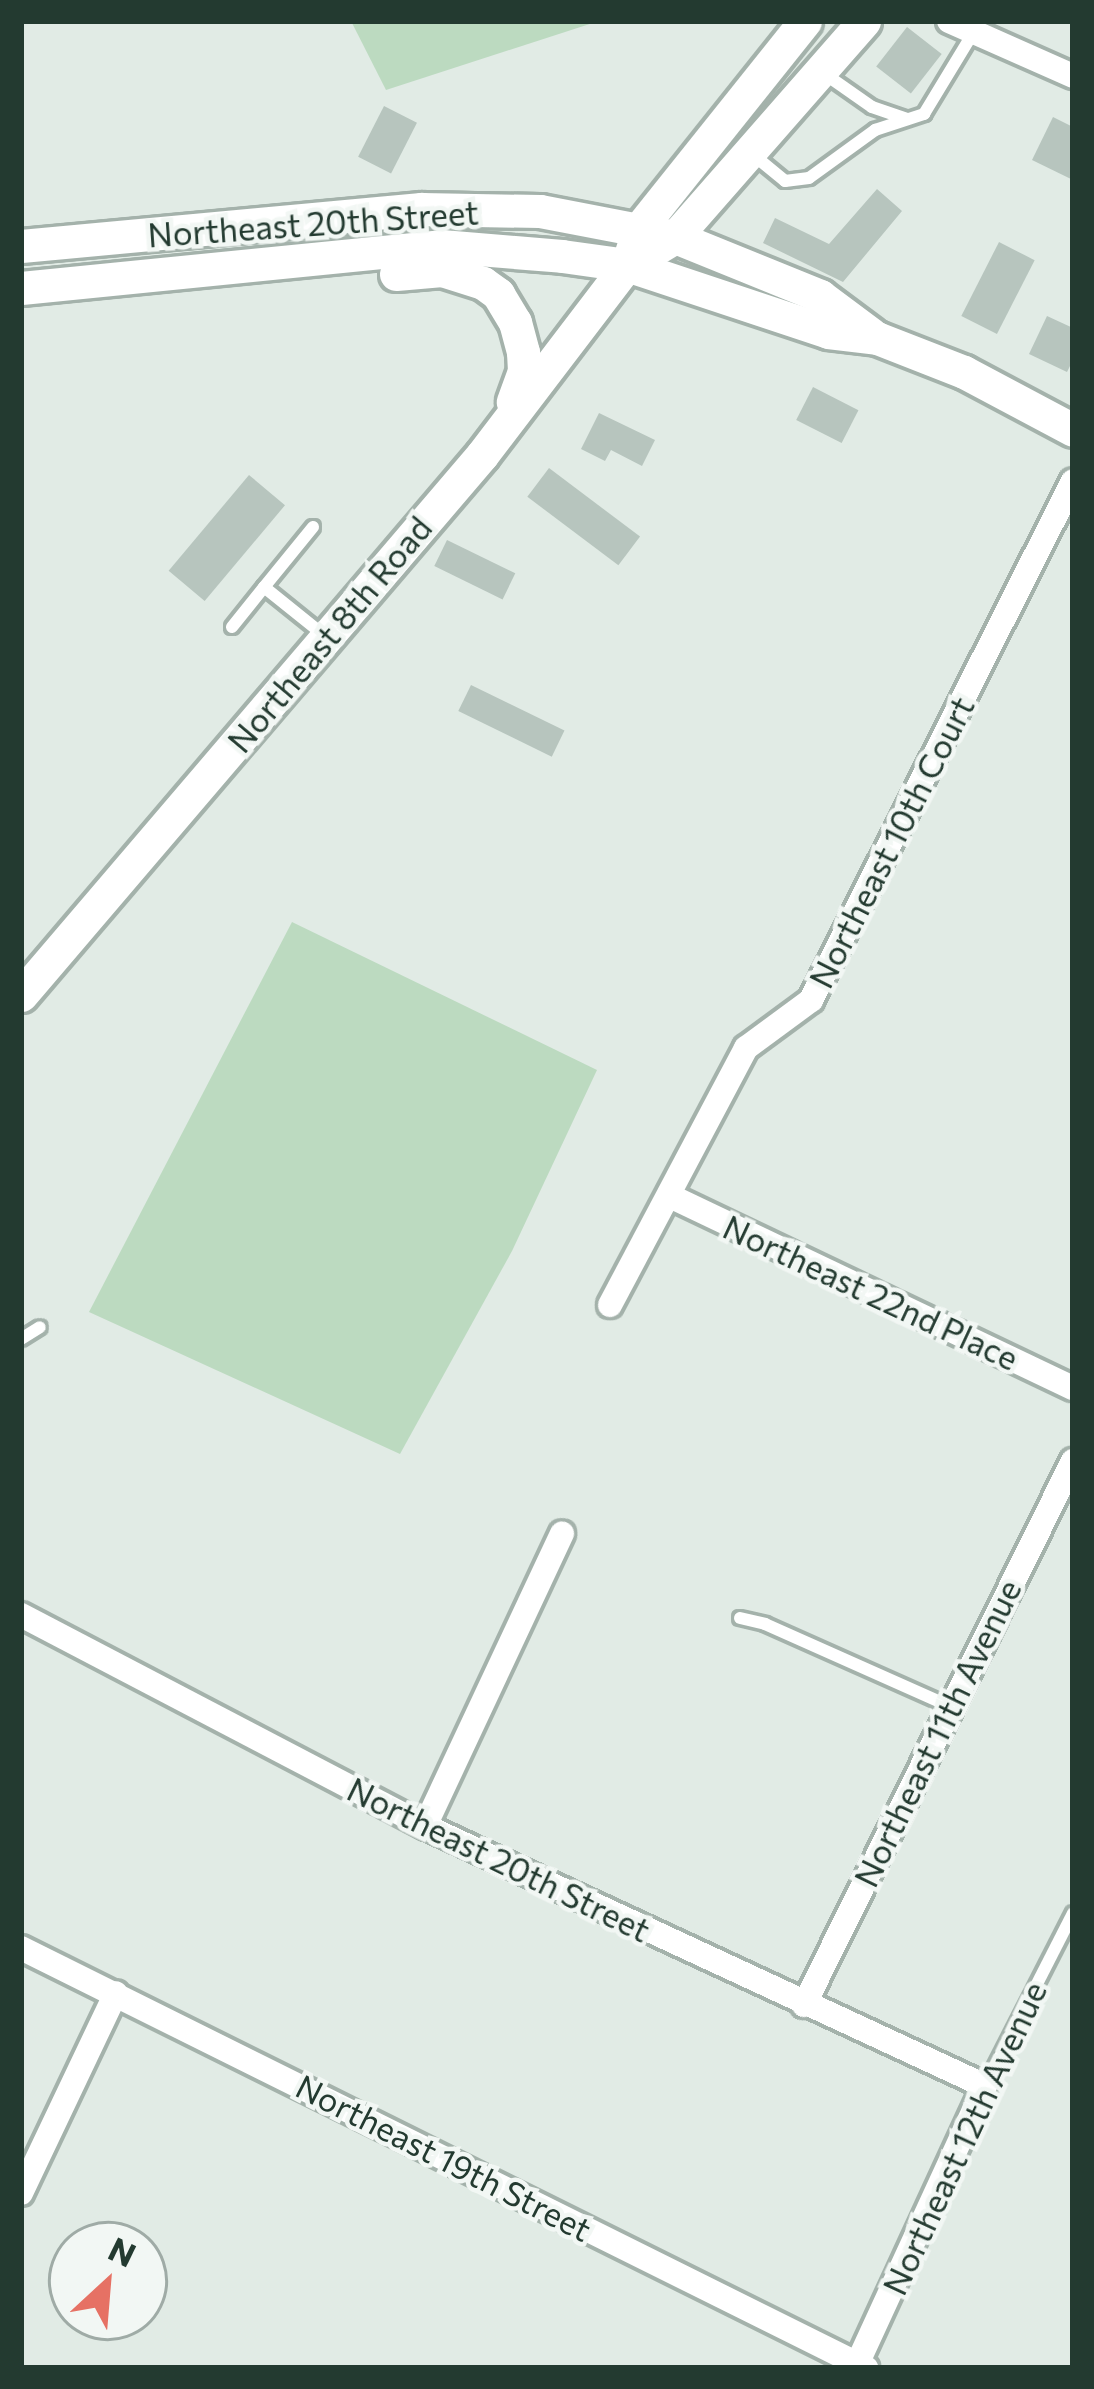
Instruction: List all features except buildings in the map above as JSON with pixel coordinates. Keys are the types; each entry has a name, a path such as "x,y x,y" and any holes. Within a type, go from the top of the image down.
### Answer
{"main road":[{"path":"639,229 806,21"},
{"name":"Northeast 8th Road","path":"627,265 675,237 864,21"},
{"path":"741,163 722,203 723,241 742,264"},
{"name":"Northeast 20th Street","path":"21,246 422,209 540,211 675,237 820,296 878,338"},
{"name":"Northeast 8th Road","path":"21,995 500,431 627,265 639,229"},
{"path":"21,288 441,246 627,265 828,332 878,338 964,372 1073,430"},
{"path":"263,264 350,278 442,269 483,283 509,309 523,352 524,371 500,431"}],"street":[{"path":"949,21 1032,62 1073,76"},
{"path":"1032,62 1073,95"},
{"name":"Northeast 10th Court","path":"610,1305 746,1048 811,1000 1073,481"},
{"name":"Northeast 22nd Place","path":"670,1196 1073,1388"},
{"name":"Northeast 11th Avenue","path":"804,2005 1073,1461"},
{"path":"424,1826 562,1533"},
{"name":"Northeast 20th Street","path":"21,1615 424,1826 986,2086"},
{"name":"Northeast 19th Street","path":"21,1948 862,2366"},
{"path":"21,2193 116,1993"},
{"name":"Northeast 12th Avenue","path":"862,2366 986,2086"}],"lane":[{"path":"741,163 795,184 875,130 924,114 939,98 974,33"},
{"path":"821,71 872,106 907,119"},
{"path":"232,627 313,526"},
{"path":"264,587 326,637"},
{"path":"21,1339 40,1327"},
{"path":"740,1618 766,1624 949,1706"},
{"name":"Northeast 12th Avenue","path":"986,2086 1073,1913"}],"green space":[{"path":"351,21 599,21 386,90"},
{"path":"292,922 597,1070 512,1251 400,1454 89,1312"}]}
